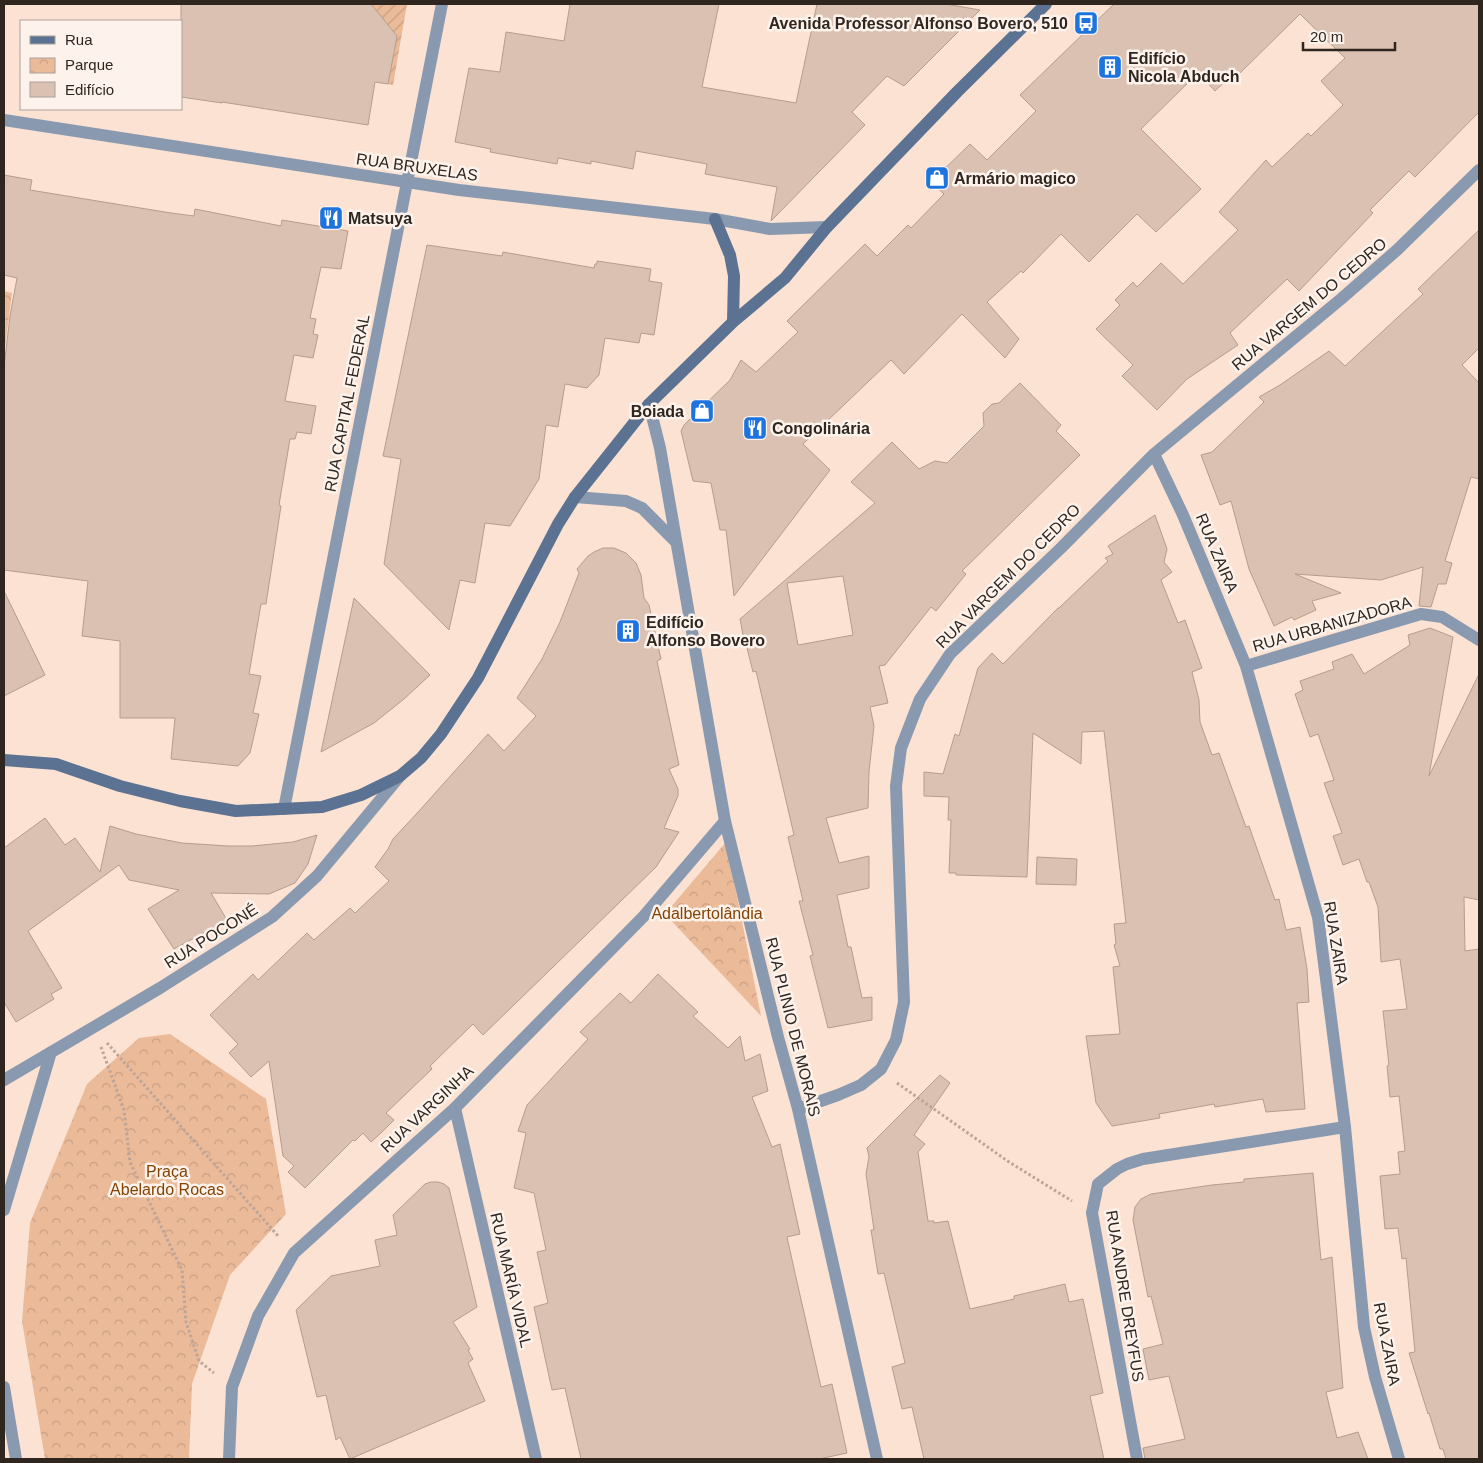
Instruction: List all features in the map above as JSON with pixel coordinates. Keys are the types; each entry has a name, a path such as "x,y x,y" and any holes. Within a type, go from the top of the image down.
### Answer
{"main road":[{"path":"4,760 56,764 120,786 180,801 236,811 322,807 361,795 400,776 422,758 441,734 478,678 558,524 575,496 649,404 733,322 785,278 827,227 957,92 1046,4"},
{"path":"715,219 730,255 734,276 733,322"}],"street":[{"name":"RUA CAPITAL FEDERAL","path":"284,809 442,4"},
{"name":"RUA BRUXELAS","path":"4,120 459,190 715,219 770,229 827,227"},
{"name":"RUA VARGEM DO CEDRO","path":"798,1109 861,1085 881,1069 896,1040 904,1002 896,786 901,748 920,699 950,654 1061,548 1154,454 1341,299 1397,250 1479,170"},
{"name":"RUA PLINIO DE MORAIS","path":"649,404 660,448 725,821 778,1037 798,1109 877,1459"},
{"name":"RUA ZAIRA","path":"1154,454 1183,515 1246,666 1318,917 1345,1126 1364,1327 1400,1459"},
{"path":"575,496 626,501 642,508 676,542"},
{"name":"RUA URBANIZADORA","path":"1246,666 1421,614 1442,617 1479,640"},
{"name":"RUA POCONÉ","path":"4,1080 160,988 272,917 317,876 400,776"},
{"name":"RUA VARGINHA","path":"229,1459 232,1387 258,1316 294,1253 455,1108 644,916 725,821"},
{"path":"4,1210 51,1052"},
{"name":"RUA MARÍA VIDAL","path":"455,1108 536,1459"},
{"name":"RUA ANDRE DREYFUS","path":"1137,1459 1092,1213 1098,1184 1117,1169 1143,1159 1345,1126"},
{"path":"4,1387 16,1459"}],"path":[{"path":"94,1028 294,1253"},
{"path":"94,1028 124,1110 130,1162 182,1270 186,1322 199,1361 232,1387"},
{"path":"881,1069 901,1087 1009,1162 1092,1213"}],"green space":[{"path":"371,4 407,4 393,85 388,84 397,36"},
{"path":"4,291 12,293 4,355"},
{"name":"Adalbertolândia","path":"726,842 761,1016 665,914"},
{"name":"Praça Abelardo Rocas","path":"170,1034 266,1099 286,1214 230,1275 192,1384 189,1459 45,1459 22,1321 30,1223 87,1084 139,1038"}],"building":[{"path":"181,4 371,4 397,36 388,84 375,82 368,125 182,97"},
{"path":"570,4 719,4 702,87 796,103 817,4 946,4 980,10 904,86 887,76 852,112 865,125 771,221 777,187 705,174 707,164 636,151 633,169 591,161 591,164 558,158 557,164 490,152 491,149 455,142 469,68 500,72 506,32 564,41"},
{"path":"1114,4 1479,4 1479,112 1415,177 1409,171 1370,210 1373,213 1299,291 1287,279 1230,333 1238,345 1187,379 1157,410 1122,376 1133,365 1096,329 1120,305 1115,300 1133,282 1137,287 1161,263 1183,284 1238,230 1219,212 1266,160 1272,167 1308,133 1311,136 1343,105 1321,81 1345,58 1300,14 1239,74 1236,71 1215,91 1198,73 1141,129 1201,189 1156,232 1137,214 1089,262 1061,234 1023,273 1021,271 987,302 1019,339 1005,358 962,314 904,374 891,360 803,444 830,470 734,596 726,530 720,530 711,483 693,481 681,431 684,425 730,380 741,360 756,372 798,332 787,321 865,244 877,256 908,225 911,228 944,194 931,182 970,144 987,160 1036,111 1020,95"},
{"path":"4,175 32,180 30,190 171,213 194,216 195,209 281,226 282,220 348,231 341,269 321,267 310,318 316,319 313,334 318,335 313,358 294,355 285,401 316,406 311,434 297,432 295,439 290,439 266,604 261,604 249,674 261,676 253,713 259,714 250,753 238,766 171,759 175,718 120,718 120,641 82,636 88,581 4,570 4,367 17,278 4,275"},
{"path":"1479,230 1479,348 1462,365 1479,383 1479,479 1471,477 1445,561 1452,563 1446,584 1438,584 1431,607 1419,606 1423,567 1381,580 1295,574 1341,593 1312,601 1316,610 1294,620 1292,617 1274,626 1249,569 1231,501 1220,505 1201,455 1212,452 1264,402 1259,397 1280,385 1329,351 1345,366 1423,294 1418,289"},
{"path":"427,245 502,256 503,252 594,268 597,261 651,269 649,281 662,283 654,335 641,333 639,343 605,338 599,375 587,388 565,384 558,427 546,425 539,479 510,526 485,523 475,583 460,580 449,630 384,564 401,459 383,456"},
{"path":"1020,383 1061,425 1056,431 1080,455 962,571 966,574 936,611 931,607 885,665 879,666 888,703 870,707 874,726 869,772 868,808 826,818 839,863 869,856 869,888 837,895 848,947 851,947 862,998 872,997 872,1020 828,1028 810,956 813,955 799,901 803,901 788,837 794,835 756,671 753,672 740,619 875,503 851,482 892,442 919,469 935,461 947,463 984,426 983,413 992,404 999,403","holes":["843,576 853,635 798,645 787,583"]},
{"path":"1155,515 1167,549 1164,562 1172,572 1161,580 1178,623 1185,620 1202,668 1192,672 1199,700 1200,722 1212,755 1219,753 1246,827 1249,826 1275,900 1279,899 1286,930 1300,927 1307,969 1309,1002 1297,1003 1305,1109 1266,1112 1263,1099 1215,1107 1214,1104 1159,1114 1160,1118 1112,1126 1096,1103 1086,1036 1120,1034 1113,967 1120,966 1114,945 1116,944 1114,924 1126,923 1104,731 1082,732 1081,764 1033,733 1027,877 956,875 956,873 949,873 951,820 948,820 949,797 924,796 924,772 943,774 955,734 959,736 978,668 992,653 1003,664 1108,561 1105,558 1113,554 1108,546"},
{"path":"603,548 614,548 626,553 636,563 641,575 644,598 649,605 661,659 657,661 679,765 669,769 678,789 678,796 664,828 679,832 656,867 483,1035 473,1024 430,1066 432,1069 386,1113 394,1120 382,1132 371,1142 363,1133 355,1141 353,1140 305,1188 288,1172 294,1166 283,1156 269,1061 251,1077 229,1053 238,1044 210,1015 253,974 258,980 307,933 314,940 350,908 355,913 389,881 375,867 393,839 488,734 504,751 536,716 517,698 542,659 560,622 579,573 577,569 588,556"},
{"path":"4,591 45,675 4,696"},
{"path":"354,598 430,675 374,723 321,752"},
{"path":"1430,628 1453,637 1429,776 1479,674 1479,900 1464,897 1465,951 1479,949 1479,1459 1446,1459 1443,1449 1440,1449 1409,1353 1415,1352 1406,1258 1402,1259 1398,1228 1385,1229 1380,1176 1400,1174 1398,1152 1405,1151 1399,1096 1390,1097 1387,1066 1389,1065 1383,1011 1407,1009 1400,959 1381,962 1378,907 1359,859 1343,865 1333,836 1342,833 1324,783 1334,780 1318,734 1310,737 1295,694 1303,690 1300,681 1334,669 1332,662 1352,654 1364,674 1410,645 1408,635"},
{"path":"45,818 65,845 75,838 100,872 110,826 136,834 182,843 228,846 293,842 317,835 308,864 295,883 269,894 211,893 227,920 174,949 148,909 179,890 129,880 119,865 28,931 62,988 51,994 54,999 16,1022 4,1002 4,848"},
{"path":"1037,857 1077,859 1076,885 1036,884"},
{"path":"658,974 698,1012 693,1016 728,1048 740,1036 745,1061 760,1054 768,1091 752,1097 772,1147 780,1144 800,1234 787,1237 821,1387 832,1384 847,1453 819,1459 581,1459 565,1388 552,1390 534,1307 548,1303 537,1252 546,1250 534,1193 514,1188 526,1133 518,1131 527,1105 588,1039 580,1032 620,993 631,1003"},
{"path":"940,1075 950,1083 914,1135 925,1144 918,1152 928,1221 934,1221 934,1223 948,1221 970,1309 1014,1299 1014,1296 1065,1284 1069,1302 1083,1299 1103,1393 1090,1396 1104,1459 924,1459 912,1407 902,1409 892,1367 905,1363 884,1273 878,1274 871,1230 874,1230 866,1174 869,1157 867,1148"},
{"path":"1313,1173 1321,1260 1332,1257 1343,1388 1326,1392 1337,1438 1358,1432 1368,1459 1145,1459 1143,1448 1185,1439 1169,1376 1149,1380 1143,1349 1163,1344 1151,1296 1148,1297 1133,1220 1135,1207 1141,1199 1151,1194 1244,1182 1244,1179"},
{"path":"431,1182 444,1184 449,1188 477,1307 453,1322 470,1349 468,1350 473,1359 468,1363 485,1401 350,1459 340,1437 336,1440 326,1395 317,1397 296,1310 331,1276 380,1266 375,1240 397,1235 393,1215 425,1184"}],"place":[{"name":"Avenida Professor Alfonso Bovero, 510","path":"1086,23"},
{"name":"Edifício Nicola Abduch","path":"1110,67"},
{"name":"Armário magico","path":"937,178"},
{"name":"Matsuya","path":"331,218"},
{"name":"Boiada","path":"702,411"},
{"name":"Congolinária","path":"755,428"},
{"name":"Edifício Alfonso Bovero","path":"628,631"}]}
